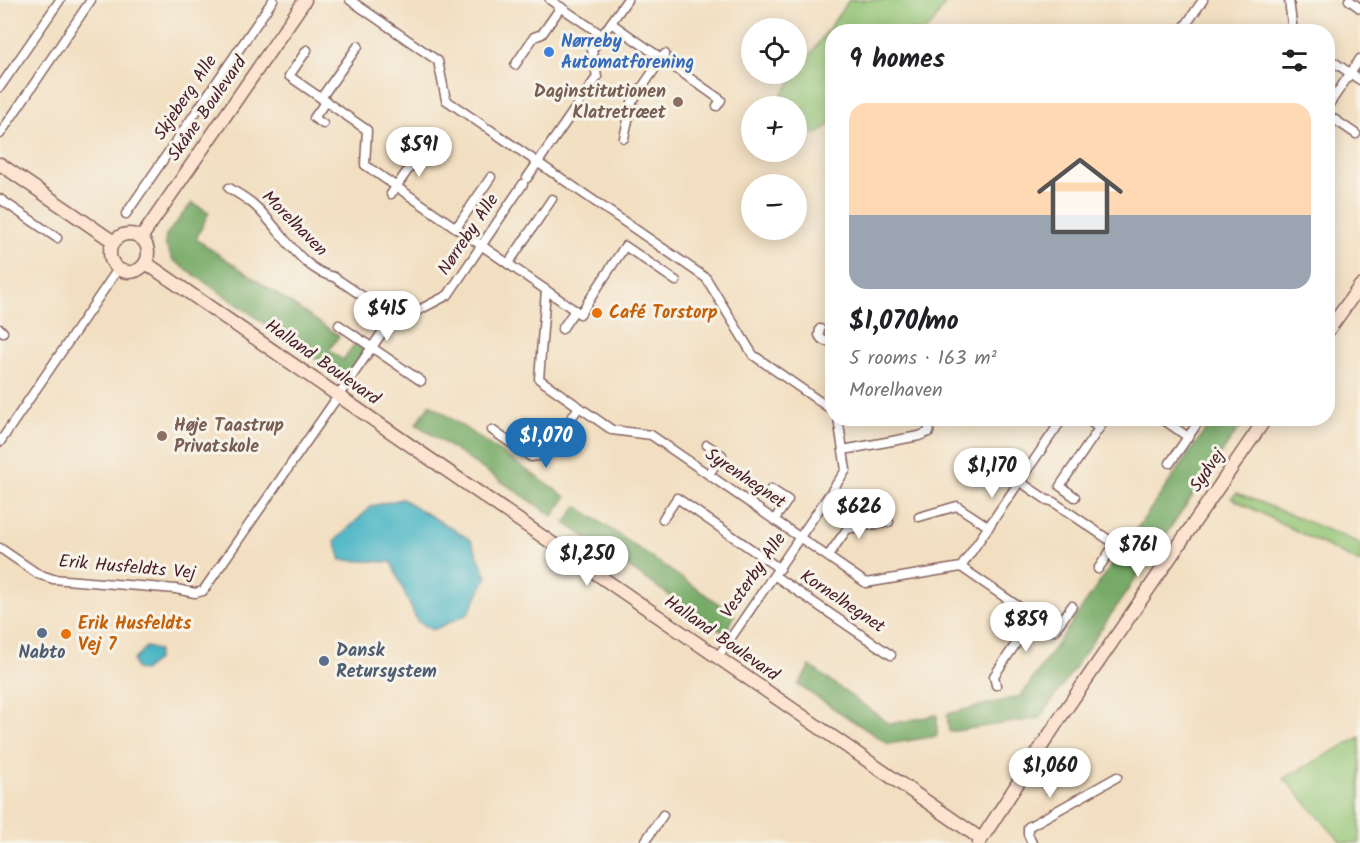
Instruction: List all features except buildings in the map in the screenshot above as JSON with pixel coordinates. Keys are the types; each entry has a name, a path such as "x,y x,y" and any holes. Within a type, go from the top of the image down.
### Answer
{"street":[{"path":"0,87 60,0"},
{"path":"2,128 91,0"},
{"name":"Skjeberg Alle","path":"126,214 273,0"},
{"name":"Skåne Boulevard","path":"141,238 305,0"},
{"path":"350,0 438,61 446,100 706,278 753,355 825,404"},
{"path":"550,0 602,35 627,0"},
{"path":"1186,24 1203,0"},
{"path":"1289,0 1292,24"},
{"path":"1349,0 1360,8"},
{"path":"515,65 534,37 542,34 561,8"},
{"path":"610,23 663,56 721,100 717,106"},
{"name":"Nørreby Alle","path":"338,397 386,327 448,295 597,77 592,50 602,35"},
{"path":"323,124 314,118 358,46"},
{"path":"307,50 289,76 367,130 365,165 379,171 394,190 482,245 580,314 625,246 675,281"},
{"path":"624,138 632,102 663,56"},
{"path":"1335,96 1360,58"},
{"path":"1335,63 1360,80"},
{"path":"1335,120 1356,134"},
{"path":"394,190 420,153"},
{"path":"0,164 114,242"},
{"path":"456,228 491,177"},
{"name":"Morelhaven","path":"229,188 253,204 309,265 323,274 334,277 392,316 395,322"},
{"path":"0,199 57,238"},
{"path":"508,264 552,199"},
{"path":"127,234 141,238 148,249 146,263 141,269 133,272 118,269 111,260 111,247 114,242 127,234"},
{"name":"Halland Boulevard","path":"146,263 980,841"},
{"path":"0,442 118,269"},
{"path":"1335,321 1360,286"},
{"name":"Syrenhegnet","path":"546,291 539,380 616,432 651,435 866,583 961,567"},
{"path":"562,329 575,310"},
{"path":"339,325 421,381"},
{"path":"820,329 819,335 825,342"},
{"name":"Erik Husfeldts Vej","path":"0,548 38,574 53,579 176,589 195,593 203,591 338,397"},
{"path":"492,430 531,457 546,455 579,407"},
{"name":"Vesterby Alle","path":"717,658 846,470 839,426"},
{"path":"843,450 919,436 929,432 930,426"},
{"path":"1058,426 1018,480 961,567 1054,632 1072,606"},
{"path":"1075,497 1060,486 1099,428 1096,426"},
{"path":"1172,426 1188,437"},
{"path":"1170,463 1196,426"},
{"name":"Sydvej","path":"980,841 1062,715 1261,426"},
{"path":"707,445 722,455 709,474"},
{"path":"1018,480 1114,544 1098,569"},
{"path":"771,489 788,500 775,519"},
{"name":"Kornelhegnet","path":"663,519 677,498 891,655"},
{"path":"919,517 957,506 989,527"},
{"path":"828,556 848,529 889,522"},
{"path":"996,685 994,676 1034,617"},
{"path":"1032,843 1028,827 1117,777"},
{"path":"644,843 663,814"}],"green space":[{"path":"849,0 947,0 932,24 832,24"},
{"path":"825,34 825,128 817,134 807,132 807,96 781,96 790,84 807,84 807,59"},
{"path":"192,203 209,212 196,239 339,336 329,350 343,360 353,346 358,345 362,348 363,353 345,379 173,260 165,244 166,235"},
{"path":"430,404 566,497 553,516 416,424"},
{"path":"1208,426 1240,426 1040,718 949,732 947,714 1021,696"},
{"path":"1237,493 1360,543 1360,563 1231,498"},
{"path":"577,506 735,615 726,632 721,631 565,523"},
{"path":"810,666 890,724 937,715 937,736 888,744 798,685"},
{"path":"1360,737 1360,843 1342,843 1284,778"}],"water":[{"path":"402,499 471,540 487,577 468,614 433,630 417,621 391,562 341,560 335,541 372,506"},
{"path":"146,647 158,650 157,660 143,671 136,669 133,661"}],"place":[{"name":"Nørreby Automatforening","path":"549,52"},
{"name":"Daginstitutionen Klatretræet","path":"678,102"},
{"name":"Café Torstorp","path":"597,313"},
{"name":"Høje Taastrup Privatskole","path":"162,436"},
{"name":"Nabto","path":"42,633"},
{"name":"Erik Husfeldts Vej 7","path":"66,634"},
{"name":"Dansk Retursystem","path":"324,661"}]}
